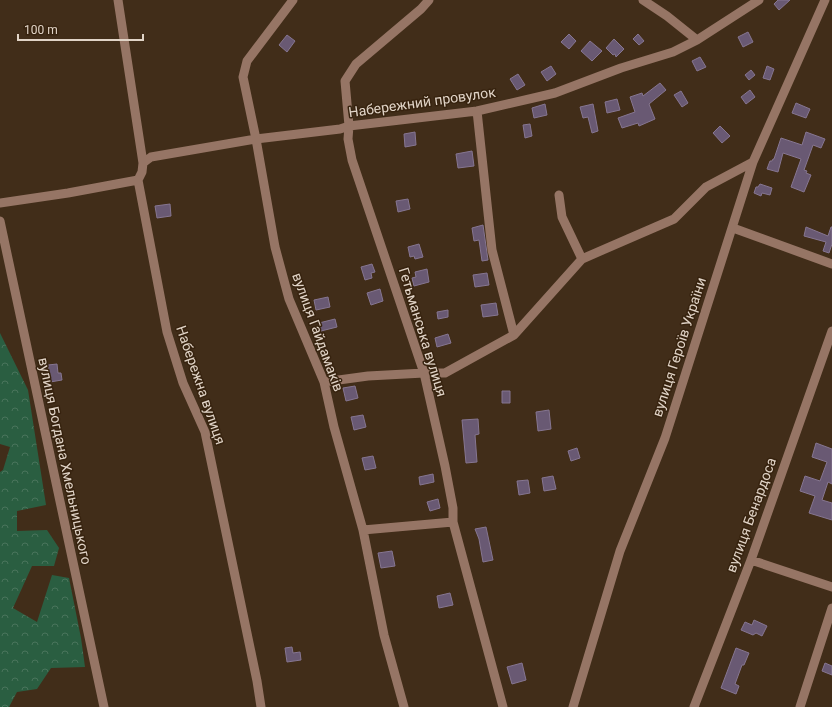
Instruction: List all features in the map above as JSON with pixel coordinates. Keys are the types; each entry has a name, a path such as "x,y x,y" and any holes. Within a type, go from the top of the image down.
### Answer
{"street":[{"name":"Набережна вулиця","path":"118,0 143,163 142,172 138,180 168,332 183,383 205,432 257,681 261,707"},
{"name":"вулиця Гайдамаків","path":"293,0 247,61 243,77 256,139 275,247 287,292 324,382 334,427 363,530 384,635 404,707"},
{"name":"Гетьманська вулиця","path":"429,0 356,64 345,81 349,126 348,139 352,160 424,373 445,466 453,508 453,522 503,707"},
{"path":"643,0 667,16 697,40"},
{"name":"Набережний провулок","path":"143,163 151,157 256,139 340,129 349,126 477,111 555,93 621,68 673,52 697,40 759,0"},
{"name":"вулиця Героїв України","path":"573,707 620,551 664,438 733,228 753,162 825,0"},
{"path":"477,111 492,250 514,336"},
{"path":"324,382 368,376 445,373 514,336 582,259 674,220 706,187 753,162"},
{"path":"0,203 68,193 138,180"},
{"path":"559,195 562,217 582,259"},
{"name":"вулиця Богдана Хмельницького","path":"0,221 104,707"},
{"path":"733,228 832,264"},
{"name":"вулиця Бенардоса","path":"694,707 750,560 832,331"},
{"path":"363,530 453,522"},
{"path":"750,560 832,587"},
{"path":"800,707 832,608"}],"green space":[{"path":"0,333 28,390 46,505 17,511 17,531 47,530 59,548 54,566 32,566 13,608 37,622 52,575 69,578 85,667 51,668 37,689 17,692 9,707 0,707 0,472 3,470 10,447 0,444"}],"building":[{"path":"778,0 790,0 779,10 774,4"},
{"path":"748,32 753,42 743,47 738,37"},
{"path":"569,34 576,41 569,49 561,42"},
{"path":"638,34 644,41 639,45 633,39"},
{"path":"287,35 295,41 287,52 279,45"},
{"path":"614,39 624,49 616,57 615,54 613,55 606,48"},
{"path":"590,41 602,51 592,61 581,51"},
{"path":"700,57 706,67 697,71 692,61"},
{"path":"551,66 556,74 547,81 541,72"},
{"path":"767,66 774,69 770,80 763,78"},
{"path":"751,70 755,75 749,80 745,75"},
{"path":"518,74 525,85 517,90 510,79"},
{"path":"660,83 666,90 649,104 655,119 639,126 638,123 622,128 618,118 635,112 630,97 642,93 643,96"},
{"path":"750,90 755,97 746,104 741,97"},
{"path":"681,91 688,103 682,107 674,95"},
{"path":"617,99 620,110 607,113 605,102"},
{"path":"796,103 810,109 806,118 792,113"},
{"path":"545,104 547,115 534,118 532,108"},
{"path":"593,104 598,131 592,133 588,117 583,118 580,107"},
{"path":"530,124 532,136 525,138 523,125"},
{"path":"720,126 730,136 722,143 713,133"},
{"path":"415,132 416,145 405,147 404,134"},
{"path":"806,132 825,139 821,148 813,145 804,170 807,171 806,173 811,175 804,192 791,187 801,159 783,153 778,172 767,169 770,161 774,159 781,138 802,145"},
{"path":"472,151 474,166 458,168 456,154"},
{"path":"760,184 772,188 770,195 762,193 761,196 754,193 756,187"},
{"path":"408,199 410,209 398,212 396,201"},
{"path":"170,204 171,216 157,218 155,206"},
{"path":"483,225 488,260 482,261 479,240 474,241 472,228"},
{"path":"806,227 828,236 832,227 832,244 829,253 823,251 826,242 804,236"},
{"path":"419,244 423,257 415,259 414,256 410,257 408,247"},
{"path":"372,264 375,272 371,273 372,278 365,280 361,267"},
{"path":"427,269 429,282 414,286 412,278 416,277 415,272"},
{"path":"487,273 489,285 475,287 473,275"},
{"path":"380,289 383,301 371,305 367,293"},
{"path":"328,297 330,307 316,310 314,300"},
{"path":"496,303 498,315 483,317 481,305"},
{"path":"448,310 448,317 438,319 437,312"},
{"path":"335,319 337,327 321,331 319,323"},
{"path":"448,334 451,343 437,347 435,338"},
{"path":"57,364 58,373 61,373 62,380 50,382 48,365"},
{"path":"355,386 358,398 346,401 343,388"},
{"path":"502,391 510,391 510,403 502,403"},
{"path":"549,410 551,429 538,431 536,412"},
{"path":"363,415 366,427 354,430 351,417"},
{"path":"478,419 479,434 475,435 477,462 466,463 462,420"},
{"path":"816,443 832,449 832,484 828,482 822,500 832,503 832,520 809,513 815,496 800,491 805,476 820,481 827,462 812,457"},
{"path":"577,448 580,458 571,461 568,451"},
{"path":"373,456 376,468 365,470 362,458"},
{"path":"433,474 434,482 420,485 419,477"},
{"path":"553,476 556,489 544,491 542,478"},
{"path":"528,480 530,493 519,495 517,481"},
{"path":"438,499 440,508 430,511 427,502"},
{"path":"486,527 493,560 483,562 479,539 475,529"},
{"path":"392,551 395,566 381,568 378,553"},
{"path":"450,593 453,605 439,608 437,596"},
{"path":"754,620 767,626 762,636 756,633 753,635 741,630 745,622 752,625"},
{"path":"292,647 293,653 300,652 301,660 287,662 285,648"},
{"path":"736,648 749,653 744,665 742,665 735,684 739,686 736,694 721,688"},
{"path":"522,663 526,680 512,684 507,667"},
{"path":"825,663 832,666 832,675 822,671"}]}
